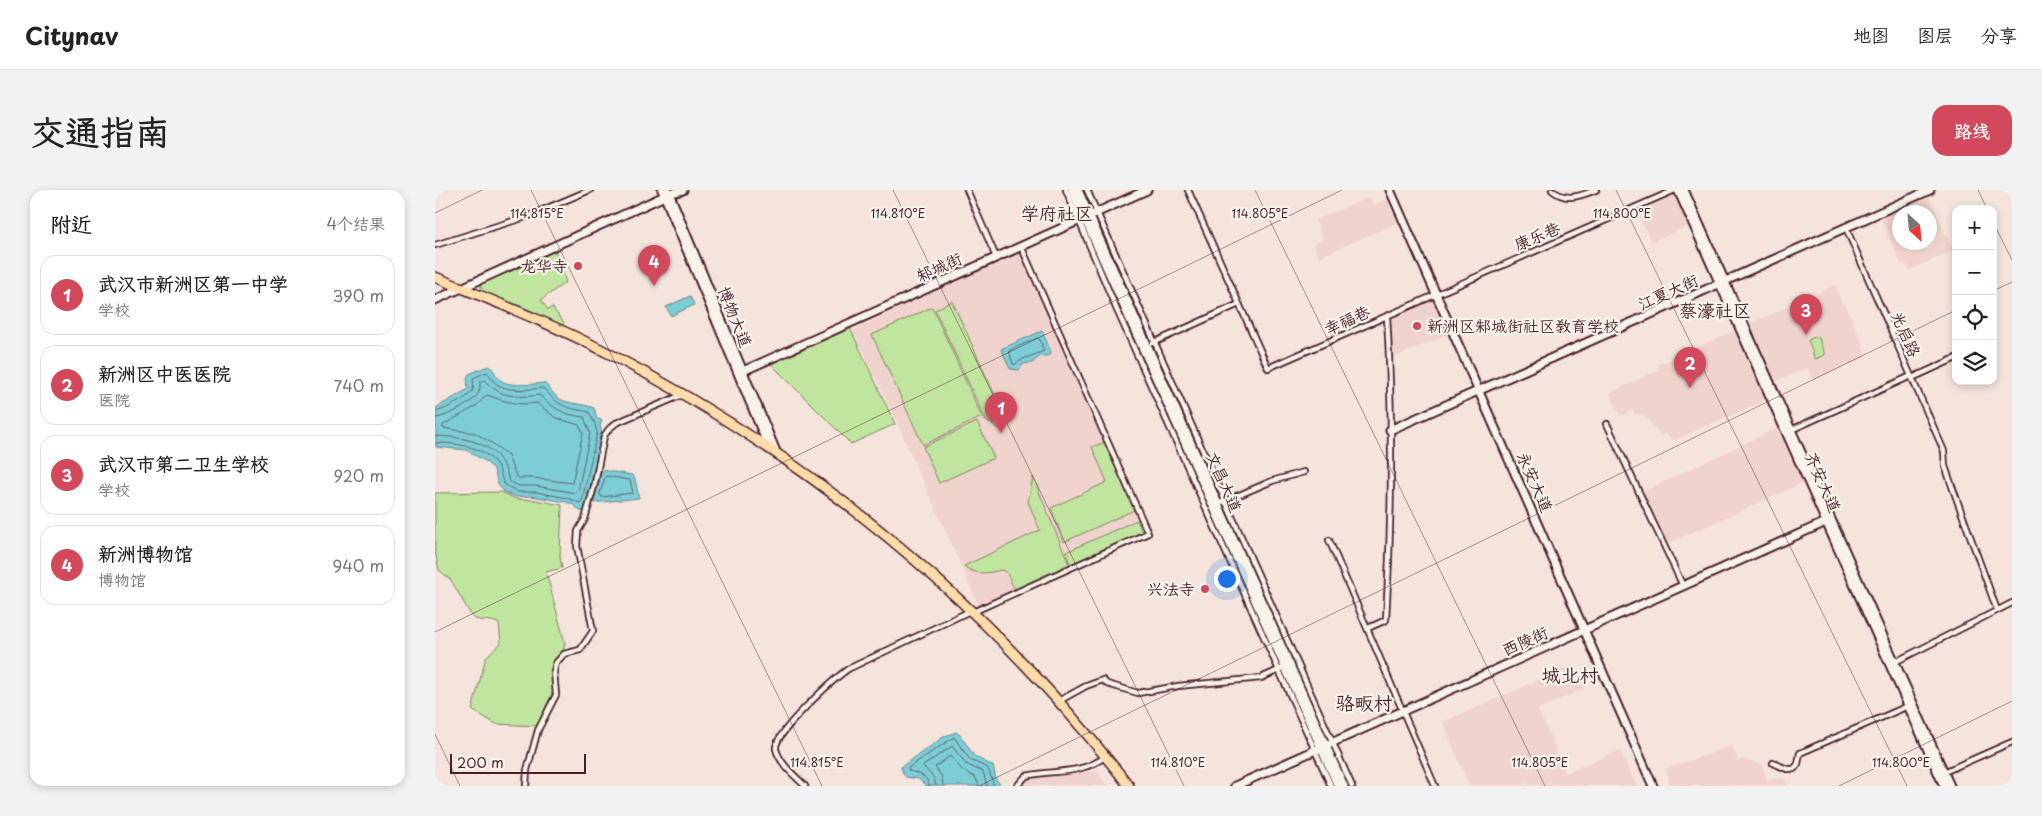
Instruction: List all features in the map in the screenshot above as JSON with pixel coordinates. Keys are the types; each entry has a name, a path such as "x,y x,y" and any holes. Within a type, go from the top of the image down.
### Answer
{"highway":[{"path":"435,277 585,341 683,395 777,454 874,524 972,611 1059,701 1107,756 1129,786"}],"main road":[{"path":"435,300 667,192 683,190"},
{"name":"文昌大道","path":"1072,190 1151,344 1222,502 1338,786"},
{"name":"文昌大道","path":"1078,190 1087,216 1282,669 1344,786"},
{"name":"邾城街","path":"743,371 1147,190"},
{"name":"永安大道","path":"1391,190 1653,786"},
{"name":"齐安大道","path":"1676,190 1791,430 1950,786"},
{"name":"齐安大道","path":"1684,190 1722,283 1826,522 1944,786"},
{"name":"江夏大街","path":"1389,430 1926,191"},
{"name":"博物大道","path":"667,192 777,454"},
{"name":"博物大道","path":"667,192 769,449"},
{"name":"西陵街","path":"1235,786 1826,522"}],"street":[{"path":"435,245 526,217 590,190"},
{"path":"967,190 996,257"},
{"path":"1066,190 1087,216"},
{"path":"1087,190 1087,216"},
{"path":"1151,344 1239,304 1188,190"},
{"path":"1552,190 1561,196 1572,198 1596,190"},
{"name":"康乐巷","path":"1436,294 1676,190"},
{"name":"光启路","path":"1846,228 1944,451 1945,466 1997,610"},
{"path":"805,786 785,766 776,748 779,738 787,727 836,678 848,669 972,611 1148,533 1021,246"},
{"name":"幸福巷","path":"1239,304 1268,368 1436,294"},
{"path":"1368,628 1386,620 1390,548 1387,316"},
{"path":"1791,430 1952,360"},
{"path":"526,786 527,770 538,730 556,695 554,671 556,663 564,654 580,650 593,631 577,546 577,535 585,519 595,483 604,436 616,423 683,395"},
{"path":"1607,424 1683,586"},
{"path":"1222,502 1271,481 1304,472"},
{"path":"1329,540 1435,786"},
{"path":"1895,662 2012,603"},
{"path":"1059,701 1103,680 1107,684 1138,693 1178,686 1261,678 1282,669"},
{"path":"1773,763 1794,769 1798,764 1800,753 1908,706"},
{"path":"1943,772 2012,742"},
{"path":"1323,747 1331,786"},
{"path":"1323,747 1352,786"},
{"path":"1017,786 1021,779 1028,775 1082,770 1096,764 1107,756"}],"shaded area":[{"path":"1675,191 1690,225 1651,242 1636,209"},
{"path":"1370,197 1374,205 1387,199 1397,223 1319,257 1313,244 1323,239 1315,220"},
{"path":"1929,197 1933,205 1911,205"},
{"path":"1892,213 1892,243 1881,218"},
{"path":"1937,215 1952,251 1909,270 1905,262 1901,264 1895,250 1937,250"},
{"path":"1020,252 1146,533 979,606 853,330"},
{"path":"1836,285 1843,305 1845,304 1864,346 1862,347 1867,357 1813,380 1807,368 1774,382 1747,325"},
{"name":"新洲区邾城街社区教育学校","path":"1432,298 1448,334 1391,359 1389,318"},
{"path":"1736,330 1766,400 1674,440 1664,433 1661,436 1644,415 1635,414 1633,410 1620,416 1610,393 1659,370 1657,365"},
{"path":"1777,428 1803,483 1666,544 1642,492"},
{"path":"1573,665 1584,689 1538,709 1566,773 1620,750 1637,786 1528,786 1527,783 1522,786 1469,786 1443,722"},
{"path":"1732,746 1738,761 1743,759 1762,764 1767,780 1784,778 1787,786 1670,786 1666,769"},
{"path":"1097,771 1108,786 1018,786 1024,779"}],"green space":[{"path":"555,250 566,282 541,300 548,310 552,307 564,323 561,327 481,291 481,283"},
{"path":"952,301 995,395 993,405 1004,431 986,421 935,310"},
{"path":"932,307 982,417 923,445 872,335"},
{"path":"850,328 895,424 851,444 770,363"},
{"path":"1818,336 1825,355 1815,359 1808,340"},
{"path":"977,422 994,458 939,483 923,447"},
{"path":"1105,442 1134,510 1064,542 1051,508 1107,482 1092,447"},
{"path":"1033,477 1069,564 1014,589 1007,573 1002,570 987,573 977,572 964,566 1040,530 1028,502"},
{"path":"501,492 516,499 536,500 562,505 560,556 562,568 546,572 565,643 563,652 553,662 551,673 553,691 537,726 496,724 472,710 486,657 501,643 499,624 472,617 451,580 439,570 435,551 435,493"},
{"path":"1137,520 1142,532 1070,564 1066,552"}],"water":[{"path":"690,296 694,305 671,316 666,307"},
{"path":"1042,331 1051,352 1050,355 1039,357 1032,363 1023,364 1019,370 1010,369 1001,349"},
{"path":"488,366 493,369 498,378 507,383 520,385 544,383 558,398 594,408 597,419 602,420 600,426 602,433 585,509 581,512 574,505 566,502 531,496 516,497 504,492 498,484 494,469 485,461 466,450 436,447 436,408 468,389 467,378 469,374"},
{"path":"602,470 632,475 635,479 639,498 593,503"},
{"path":"956,732 974,756 993,766 996,779 1001,786 926,786 919,779 906,777 903,774 901,767 945,736"}],"place":[{"name":"龙华寺","path":"578,266"},
{"name":"新洲博物馆","path":"654,286"},
{"name":"新洲区邾城街社区教育学校","path":"1417,326"},
{"name":"武汉市第二卫生学校","path":"1806,335"},
{"name":"新洲区中医医院","path":"1690,388"},
{"name":"武汉市新洲区第一中学","path":"1001,433"},
{"name":"兴法寺","path":"1205,589"}],"district":[{"name":"学府社区","path":"1057,214"},
{"name":"蔡濠社区","path":"1715,311"},
{"name":"城北村","path":"1570,675"},
{"name":"骆畈村","path":"1364,703"}]}
